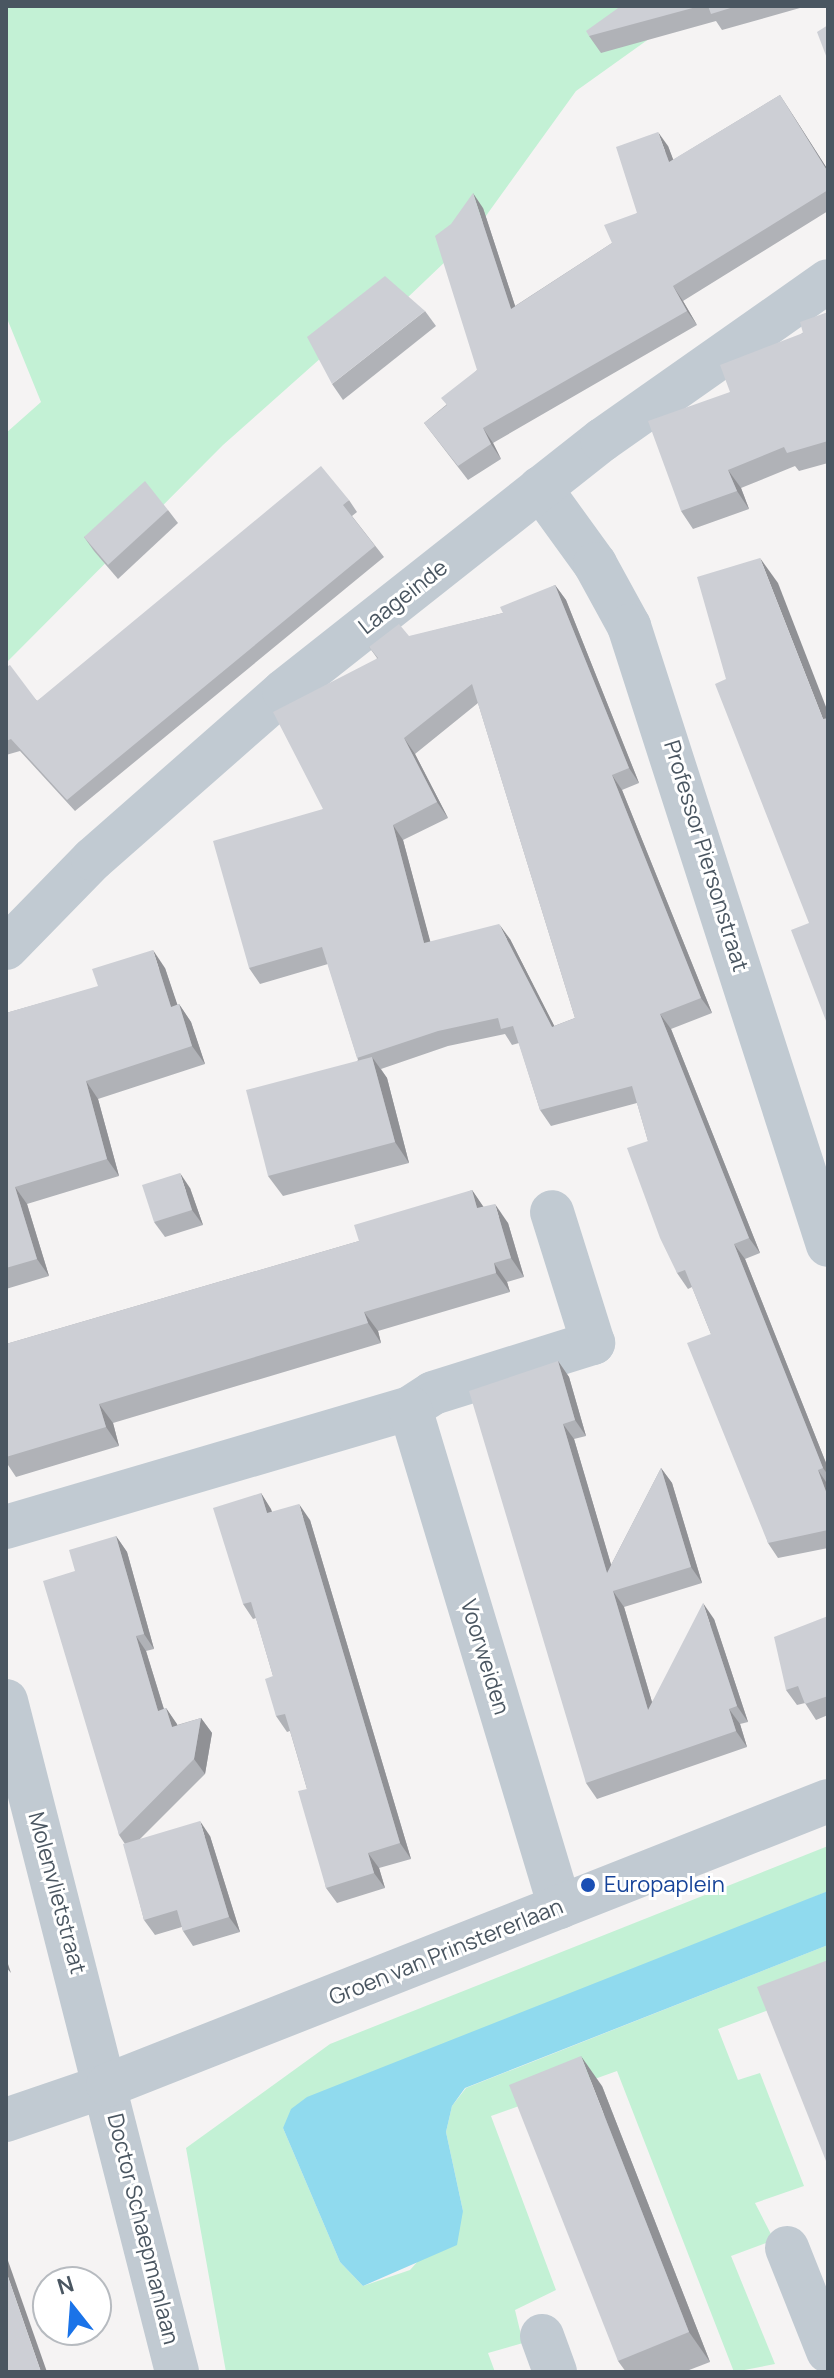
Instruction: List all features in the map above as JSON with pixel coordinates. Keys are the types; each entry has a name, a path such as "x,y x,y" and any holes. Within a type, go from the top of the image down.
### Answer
{"street":[{"name":"Laageinde","path":"6,948 93,859 284,691 540,488 727,347 828,281"},
{"name":"Professor Piersonstraat","path":"540,488 595,564 629,626 828,1245"},
{"path":"6,1527 410,1408 433,1393 593,1343 552,1212"},
{"name":"Voorweiden","path":"410,1408 560,1907"},
{"name":"Molenvlietstraat","path":"6,1701 108,2085"},
{"name":"Groen van Prinstererlaan","path":"6,2120 108,2085 828,1801"},
{"name":"Doctor Schaepmanlaan","path":"108,2085 177,2372"},
{"path":"787,2248 828,2351"}],"green space":[{"path":"6,6 695,6 576,91 470,238 383,321 322,357 223,445 6,663 6,433 41,402 6,316"},
{"path":"828,1846 828,1891 283,2128 340,2262 363,2286 410,2270 463,2211 446,2132 452,2106 466,2088 828,1945 828,1988 718,2029 738,2080 760,2073 804,2186 755,2203 774,2240 731,2256 775,2364 734,2372 617,2071 491,2116 556,2290 515,2310 523,2343 488,2353 495,2372 226,2372 186,2148 330,2044"}],"water":[{"path":"828,1891 828,1945 465,2088 452,2106 446,2132 463,2211 457,2245 363,2286 340,2262 283,2128 291,2109 307,2097"}],"building":[{"path":"621,6 700,6 589,36 586,31"},
{"path":"708,6 737,6 711,14"},
{"path":"828,25 828,61 817,32"},
{"path":"780,95 828,172 828,190 673,286 687,311 483,428 491,444 458,466 424,423 447,405 441,398 477,370 435,236 451,224 473,193 511,309 612,243 604,225 637,213 616,147 658,132 669,162"},
{"path":"385,276 425,311 332,384 307,337"},
{"path":"828,312 828,441 787,453 784,447 728,470 737,491 681,511 648,421 730,392 720,365 803,333 800,322"},
{"path":"321,466 349,500 343,505 375,546 67,800 11,739 6,741 6,667 10,665 37,701"},
{"path":"145,481 168,510 108,565 84,537"},
{"path":"760,558 823,719 828,718 828,1026 791,930 809,923 715,684 726,679 697,577"},
{"path":"555,585 629,768 612,775 701,998 660,1014 749,1238 734,1244 823,1468 818,1470 828,1497 828,1530 768,1543 687,1343 711,1334 685,1270 677,1273 660,1238 627,1148 648,1141 632,1086 540,1110 513,1026 501,1029 498,1018 438,1031 357,1058 322,947 249,968 213,841 323,809 273,712 378,658 369,647 399,624 409,636 503,613 500,607","holes":["472,684 575,1018 552,1027 499,924 424,943 393,825 437,802 404,738"]},
{"path":"153,950 171,1007 179,1004 192,1046 86,1081 107,1159 15,1187 37,1259 6,1268 6,1013 98,986 92,969"},
{"path":"372,1057 395,1142 268,1176 246,1090"},
{"path":"180,1173 192,1210 154,1222 142,1185"},
{"path":"472,1190 477,1208 495,1204 511,1258 494,1263 496,1273 364,1312 368,1323 99,1404 106,1427 6,1457 6,1344 359,1241 354,1225"},
{"path":"558,1361 575,1420 563,1424 607,1573 661,1468 691,1567 613,1591 648,1710 703,1603 737,1706 729,1709 736,1731 586,1783 469,1391"},
{"path":"261,1493 267,1513 299,1504 400,1843 368,1853 374,1873 326,1888 298,1791 307,1789 285,1714 276,1716 265,1679 273,1676 251,1602 243,1604 213,1508"},
{"path":"116,1536 144,1634 136,1636 158,1711 166,1708 172,1727 201,1718 194,1759 119,1835 43,1581 75,1571 69,1550"},
{"path":"828,1616 828,1696 805,1704 798,1686 786,1690 774,1637"},
{"path":"200,1821 229,1917 183,1931 177,1910 144,1920 123,1844"},
{"path":"828,1960 828,2166 757,1987"},
{"path":"581,2056 689,2332 618,2361 509,2085"},
{"path":"6,2271 41,2372 6,2372"}],"place":[{"name":"Europaplein","path":"588,1885"}]}
